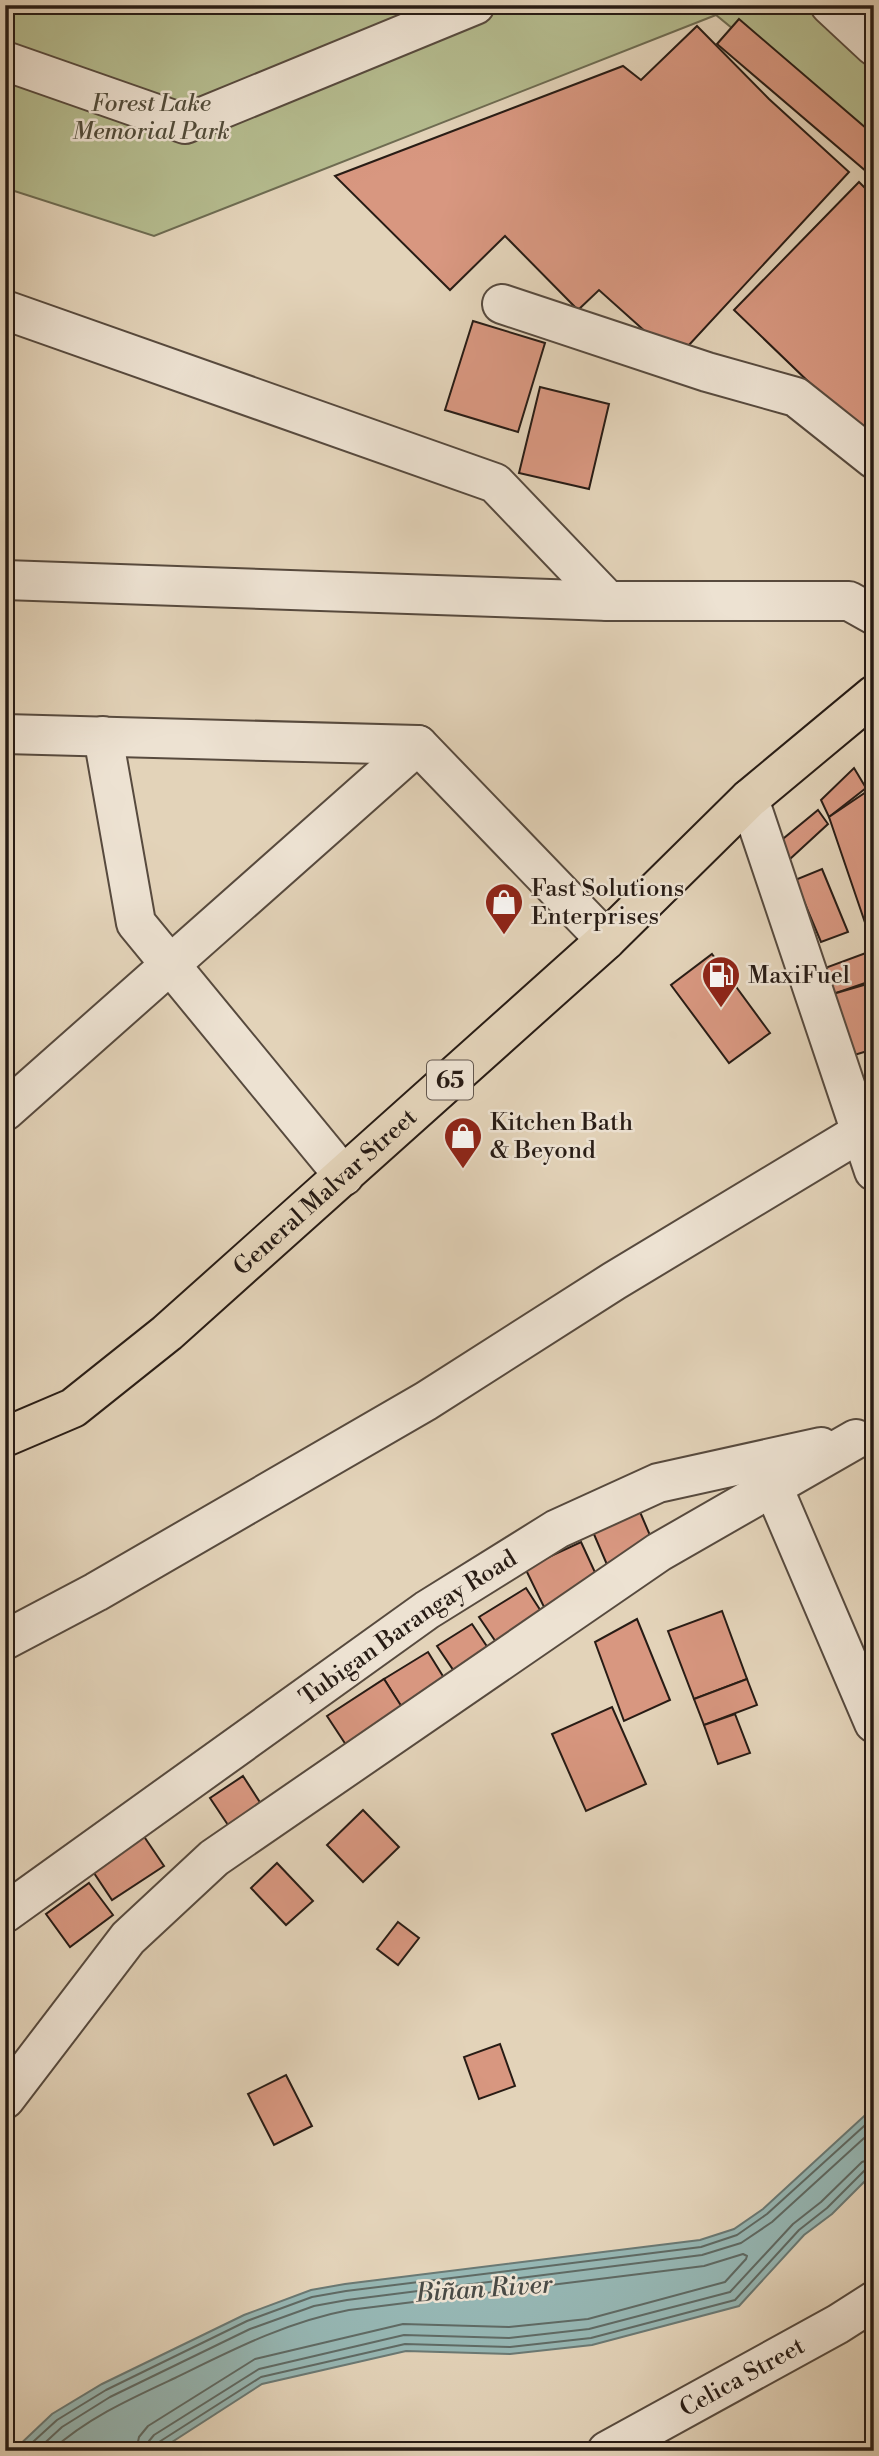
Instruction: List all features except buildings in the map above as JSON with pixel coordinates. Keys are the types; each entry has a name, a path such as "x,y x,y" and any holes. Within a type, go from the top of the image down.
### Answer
{"highway":[{"name":"General Malvar Street","path":"5,1437 73,1408 167,1333 606,940 749,799 874,695"}],"street":[{"path":"5,61 185,124 475,5"},
{"path":"830,5 874,46"},
{"path":"502,304 707,372 796,397 874,459"},
{"path":"5,310 495,483 608,601"},
{"path":"5,580 608,601 849,601 874,615"},
{"path":"5,734 418,745 606,940"},
{"path":"103,736 136,923 344,1176"},
{"path":"5,1111 418,745"},
{"path":"749,799 874,1171"},
{"path":"5,1640 96,1592 426,1401 614,1281 861,1132"},
{"path":"5,2099 128,1938 214,1858 659,1552 865,1437"},
{"name":"Tubigan Barangay Road","path":"5,1913 427,1610 557,1529 658,1483 865,1437"},
{"path":"773,1487 874,1723"},
{"name":"Celica Street","path":"607,2451 838,2324 874,2301"}],"green space":[{"name":"Forest Lake Memorial Park","path":"5,5 838,5 874,37 874,145 716,15 154,236 5,188"}],"water":[{"name":"Biñan River","path":"874,2107 874,2172 832,2214 804,2235 739,2306 592,2345 510,2354 406,2351 262,2384 158,2451 13,2451 52,2414 102,2384 244,2315 311,2290 700,2240 734,2229 763,2209"}],"place":[{"name":"Fast Solutions Enterprises","path":"504,936"},
{"name":"MaxiFuel","path":"721,1009"},
{"name":"Kitchen Bath & Beyond","path":"463,1170"}]}
